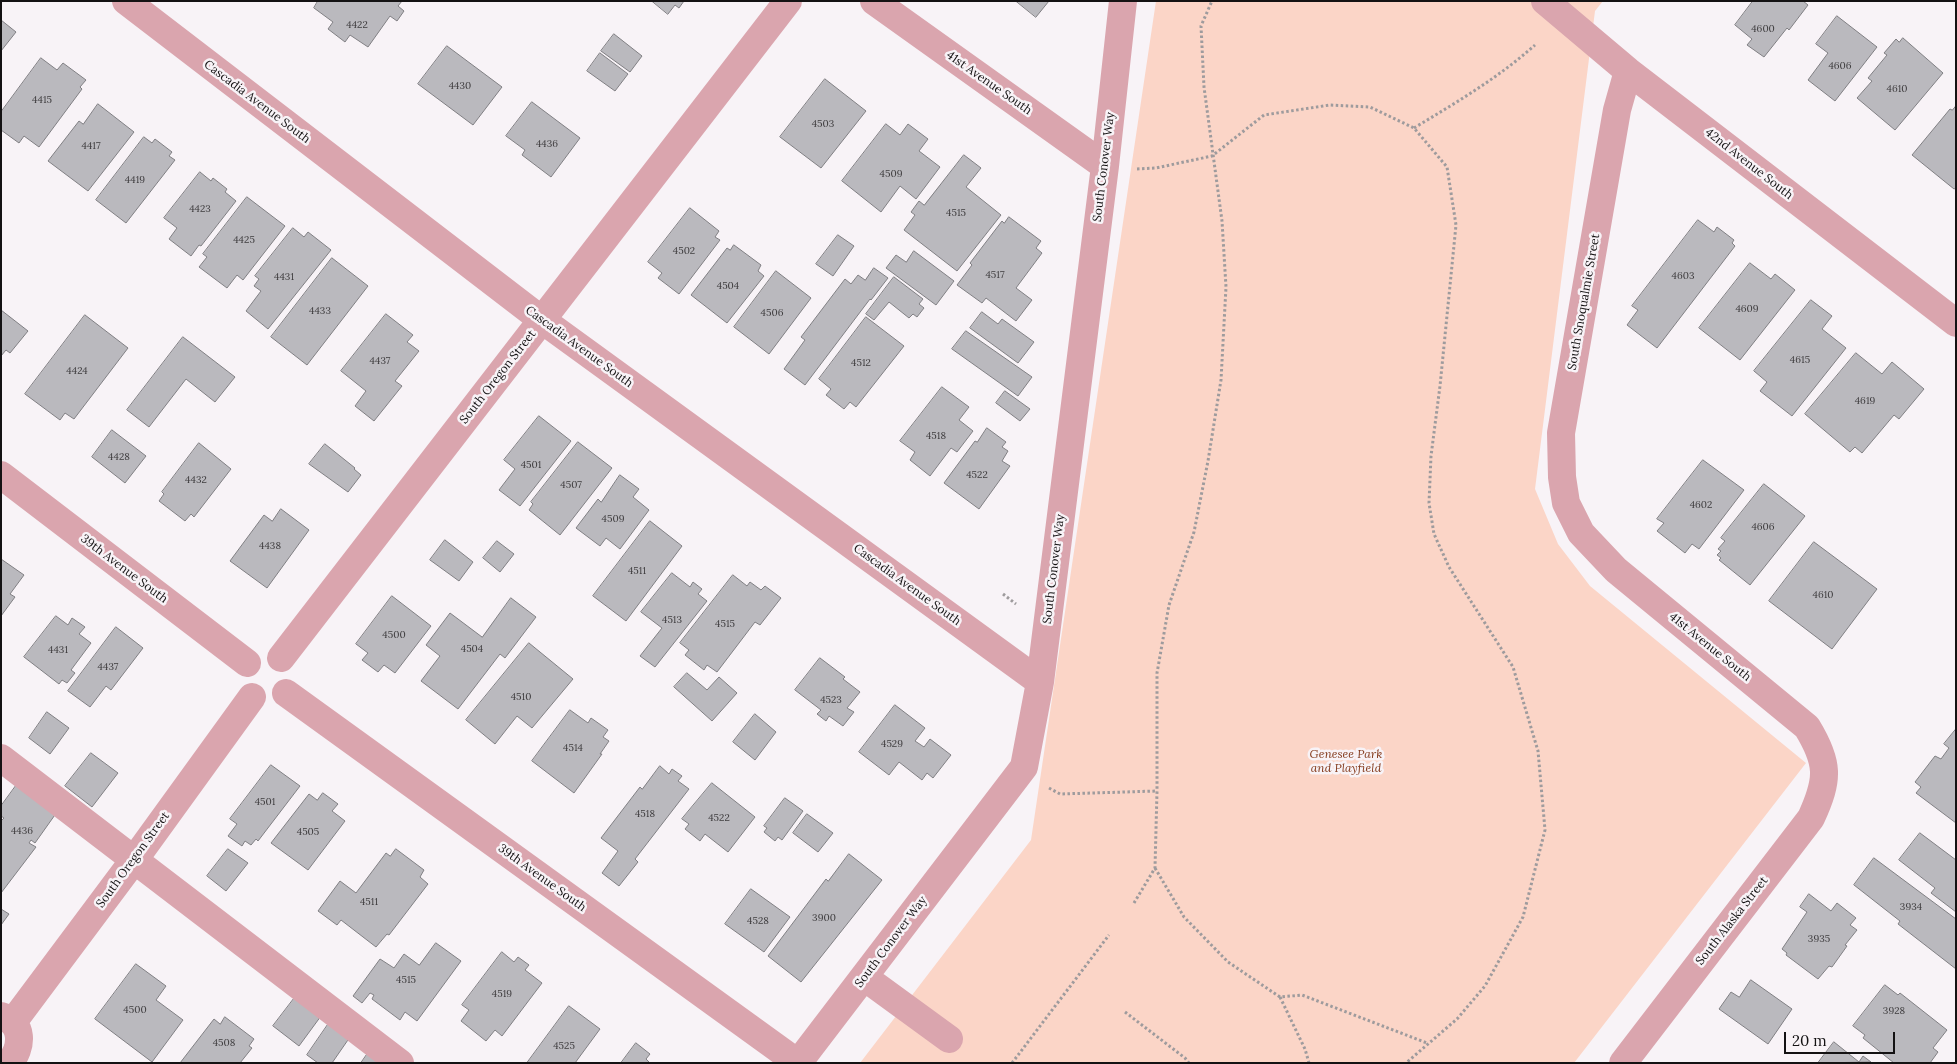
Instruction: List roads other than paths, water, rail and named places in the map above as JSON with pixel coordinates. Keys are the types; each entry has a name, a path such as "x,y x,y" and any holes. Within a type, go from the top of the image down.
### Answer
{"street":[{"name":"Cascadia Avenue South","path":"126,1 542,320 1040,682"},
{"name":"South Oregon Street","path":"281,658 788,1"},
{"name":"41st Avenue South","path":"874,1 1116,167"},
{"name":"South Conover Way","path":"798,1063 1024,767 1040,682 1116,167 1123,1"},
{"name":"42nd Avenue South","path":"1545,1 1628,70 1956,323"},
{"name":"South Snoqualmie Street","path":"1581,533 1566,503 1562,477 1561,433 1616,110 1628,70"},
{"name":"39th Avenue South","path":"1,475 246,663"},
{"name":"41st Avenue South","path":"1581,533 1616,570 1807,727 1820,749 1825,771"},
{"path":"266,653 281,658 287,663 291,678 286,693 280,699 272,702 263,702 252,697 243,687 241,679 246,663 252,657 266,653"},
{"name":"39th Avenue South","path":"286,693 798,1063"},
{"name":"South Oregon Street","path":"7,1019 134,860 252,697"},
{"path":"1,758 400,1063"},
{"name":"South Alaska Street","path":"1623,1063 1811,818 1822,796 1825,771"},
{"path":"864,977 949,1039"},
{"path":"7,1019 18,1030 20,1039 16,1061"}],"park label":[{"name":"Genesee Park and Playfield","path":"1346,762"}]}
